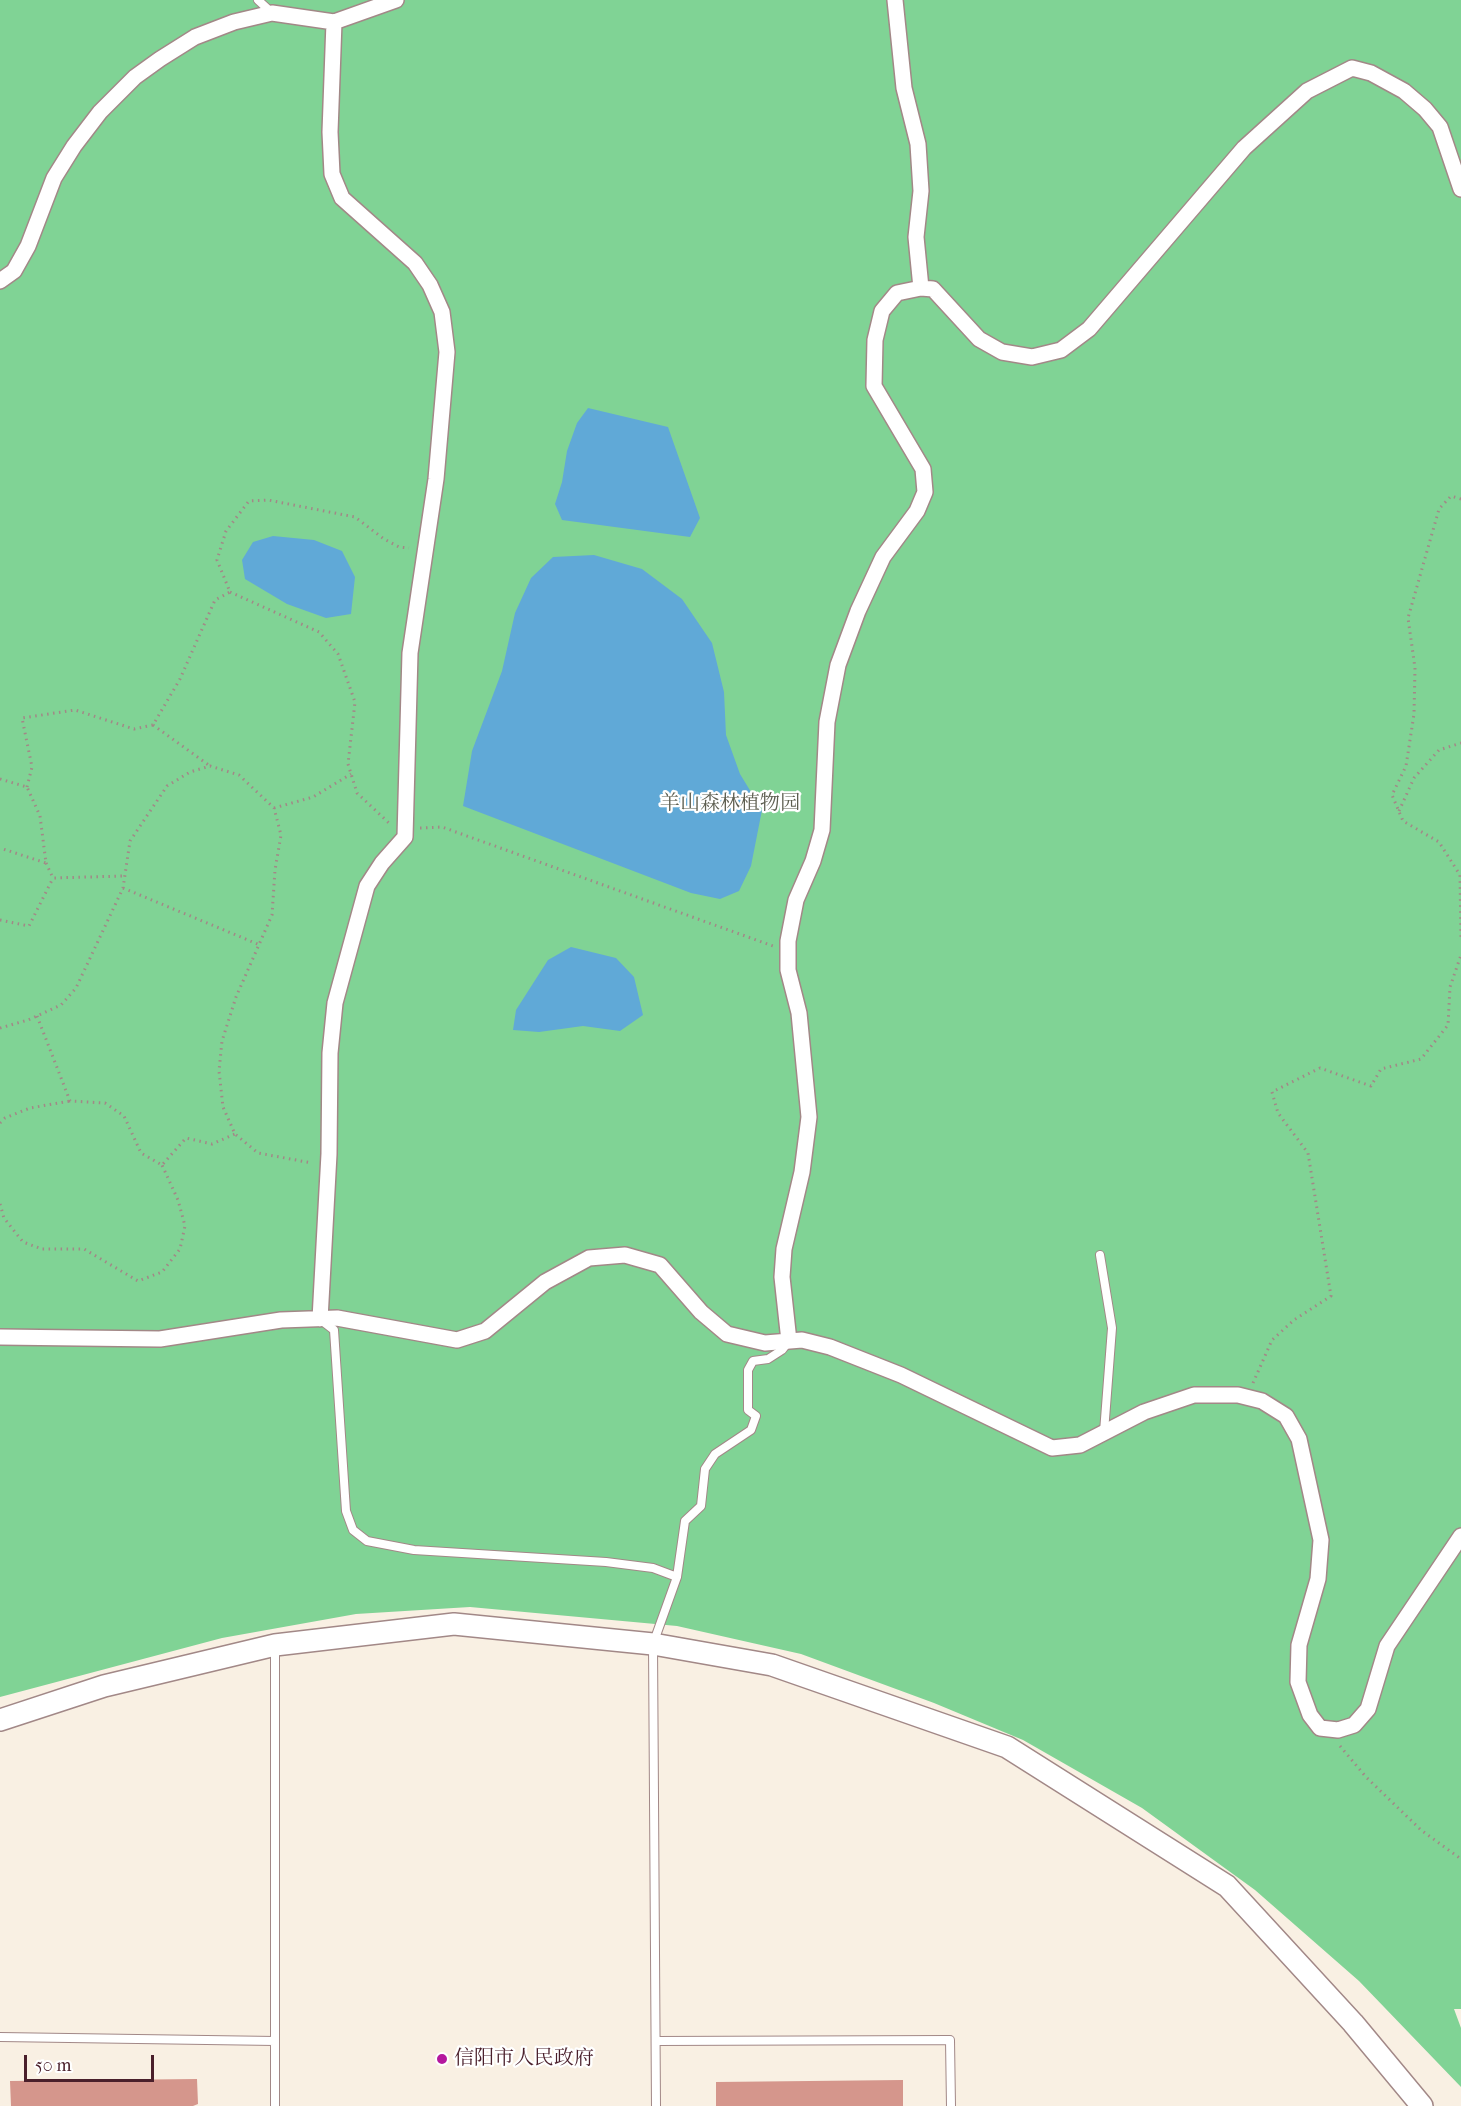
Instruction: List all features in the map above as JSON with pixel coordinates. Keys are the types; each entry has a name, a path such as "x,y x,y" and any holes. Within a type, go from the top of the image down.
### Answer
{"street":[{"path":"0,281 14,271 28,246 54,178 74,146 100,112 135,78 195,38 234,21 272,13 334,22 396,0"},
{"path":"895,0 904,88 918,144 921,191 916,237 921,288"},
{"path":"320,1319 329,1165 330,1053 335,1003 367,886 405,833 410,653 436,479 447,352 442,312 430,285 415,263 342,198 332,174 330,132 334,22"},
{"path":"789,1341 782,1277 784,1249 802,1172 809,1117 799,1013 788,970 788,948 796,900 813,861 822,830 827,722 838,665 858,610 883,558 917,511 925,492 923,469 874,386 875,340 882,311 897,293 921,288 933,289 979,339 1002,352 1032,357 1061,350 1089,329 1244,148 1307,91 1352,68 1371,73 1404,91 1425,109 1440,126 1461,189"},
{"path":"0,1337 160,1339 281,1320 337,1318 457,1340 485,1331 545,1282 588,1258 625,1255 660,1265 701,1312 727,1334 765,1343 802,1340 830,1347 901,1375 1052,1448 1080,1445 1144,1412 1194,1395 1246,1396 1262,1401 1286,1416 1299,1439 1321,1540 1318,1579 1299,1645 1298,1682 1310,1715 1320,1728 1338,1730 1354,1725 1368,1710 1387,1646 1461,1536"},
{"path":"0,1720 104,1686 275,1644 454,1624 653,1644 772,1665 1007,1747 1227,1886 1353,2023 1422,2106"}],"lane":[{"path":"258,0 272,13"},
{"path":"1100,1255 1112,1328 1104,1433"},
{"path":"320,1319 334,1330 346,1511 353,1530 367,1541 414,1550 606,1562 653,1568 677,1577"},
{"path":"656,2106 653,1644 677,1577 685,1521 700,1506 705,1469 715,1454 751,1430 756,1416 748,1410 748,1370 753,1361 768,1359 782,1350 789,1341"},
{"path":"275,1644 275,2106"},
{"path":"0,2037 275,2041"},
{"path":"656,2041 950,2040 951,2106"}],"path":[{"path":"1461,499 1451,496 1439,509 1408,618 1414,668 1414,714 1406,766 1392,795 1403,821 1439,842 1460,875 1461,938"},
{"path":"425,549 399,547 384,539 355,517 268,500 249,501 226,531 217,560 230,592 319,632 338,654 355,702 348,764 357,793 405,833 442,827 605,883 765,945 788,948"},
{"path":"153,725 180,679 215,600 230,592"},
{"path":"53,878 46,863 40,816 27,787 32,767 22,718 75,710 134,729 153,725 210,766 239,775 274,808 281,835 272,915 236,997 222,1041 219,1071 223,1107 235,1134 258,1153 329,1165"},
{"path":"1399,811 1414,778 1439,750 1461,743"},
{"path":"0,1028 37,1016 61,1005 76,988 123,888 130,842 167,786 190,772 210,766"},
{"path":"274,808 313,797 351,774"},
{"path":"0,779 27,787"},
{"path":"0,848 46,863"},
{"path":"53,878 124,876"},
{"path":"0,921 29,926 53,878"},
{"path":"123,888 260,945"},
{"path":"1246,1396 1272,1340 1294,1320 1331,1296 1308,1154 1278,1113 1272,1092 1320,1068 1371,1086 1381,1069 1421,1059 1448,1025 1450,987 1461,955"},
{"path":"37,1016 70,1101"},
{"path":"0,1123 5,1118 30,1108 70,1101 105,1103 124,1116 141,1153 162,1165 178,1200 185,1226 180,1250 162,1272 138,1281 84,1250 42,1249 23,1242 3,1218 0,1204"},
{"path":"162,1165 186,1138 212,1144 235,1134"},
{"path":"1338,1730 1340,1749 1359,1770 1421,1830 1461,1859"}],"green space":[{"name":"羊山森林植物园","path":"0,0 1461,0 1461,2009 1454,2009 1461,2028 1461,2087 1359,1981 1255,1890 1142,1808 1023,1740 934,1703 801,1654 677,1626 470,1607 356,1614 222,1638 0,1697"}],"water":[{"path":"588,408 668,427 700,518 690,537 562,520 555,504 562,482 567,451 577,423"},
{"path":"273,536 314,540 342,551 355,577 351,614 326,618 287,604 245,579 242,560 253,542"},
{"path":"594,555 642,569 682,599 712,643 724,692 726,735 740,774 762,810 751,866 739,891 720,899 691,893 463,806 472,751 502,671 515,613 531,578 553,557"},
{"path":"571,947 616,958 634,977 643,1015 620,1031 583,1026 539,1032 513,1030 516,1010 548,960"}],"building":[{"path":"197,2079 198,2104 193,2106 11,2106 10,2081"},
{"path":"903,2080 903,2106 716,2106 716,2082"}],"place":[{"name":"信阳市人民政府","path":"442,2059"}]}
